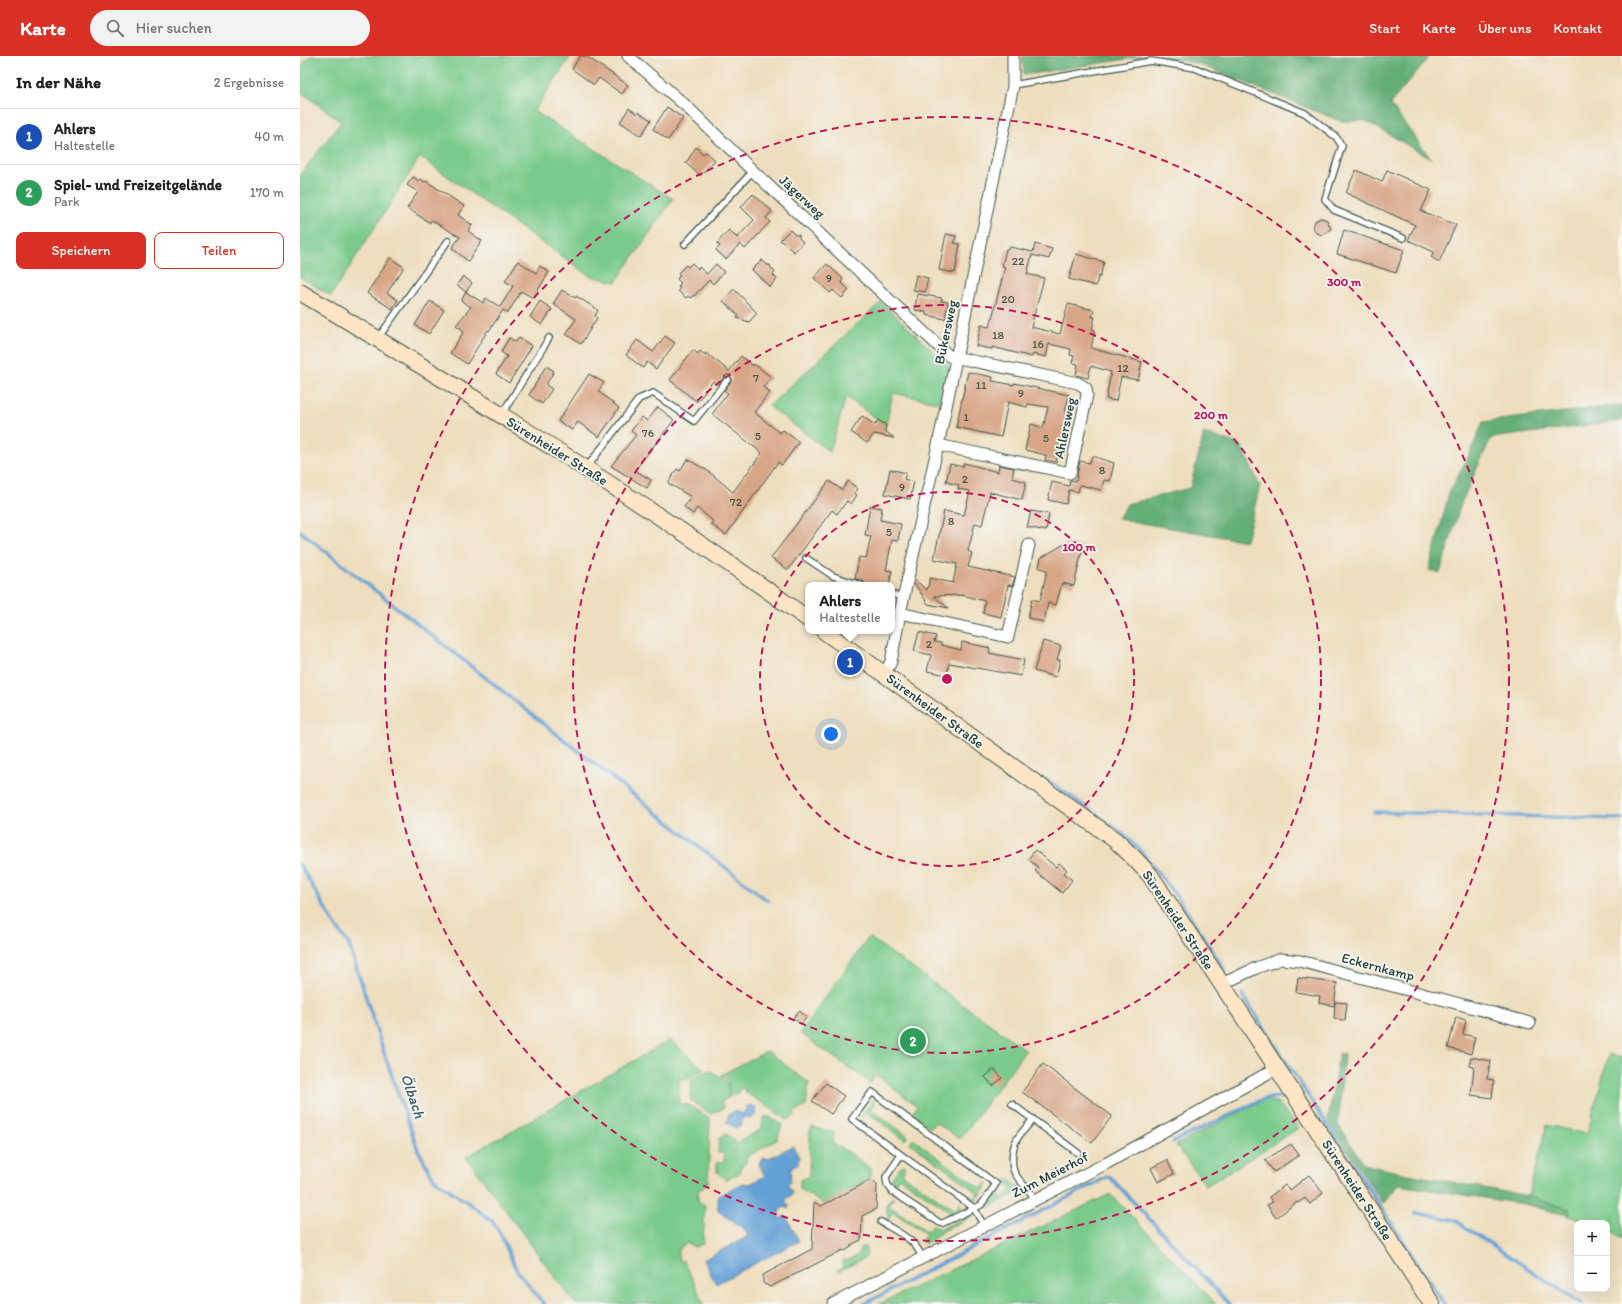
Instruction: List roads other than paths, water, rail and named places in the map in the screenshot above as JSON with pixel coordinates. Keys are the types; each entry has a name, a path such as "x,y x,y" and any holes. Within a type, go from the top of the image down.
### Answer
{"main road":[{"name":"Sürenheider Straße","path":"300,292 586,469 732,564 805,617"},
{"name":"Sürenheider Straße","path":"828,634 1115,840 1150,875 1432,1304"}],"street":[{"name":"Jägerweg","path":"628,56 685,105 949,356 957,357"},
{"name":"Bükersweg","path":"884,674 891,662 900,613 957,357 1012,86 1012,56"},
{"name":"Ahlersweg","path":"938,445 1070,473 1088,395 1086,388 1078,383 957,357"},
{"path":"900,613 1008,637 1029,545"},
{"name":"Eckernkamp","path":"1222,984 1256,968 1281,959 1293,960 1530,1023"},
{"name":"Zum Meierhof","path":"833,1304 1107,1163 1277,1068"}],"lane":[{"path":"1012,86 1151,61 1195,68 1306,113 1336,137 1342,146 1325,199 1334,210 1403,238"},
{"path":"685,244 753,171"},
{"path":"377,339 448,241"},
{"path":"501,416 549,338"},
{"path":"586,469 638,399 653,393 694,421 728,379"},
{"path":"806,558 833,576 852,582"},
{"path":"895,595 904,598"},
{"path":"901,1155 886,1177 887,1184 893,1192 940,1223 943,1223 974,1208 981,1205 996,1184 872,1092 852,1119 974,1208 984,1226"},
{"path":"1012,1104 1078,1153"},
{"path":"1033,1119 1018,1139 1012,1162 1013,1170 1017,1177 1030,1190 1035,1200"},
{"path":"881,1222 914,1243 919,1249 922,1258"}],"water":[{"path":"750,1105 756,1108 756,1115 750,1119 746,1117 743,1118 741,1125 735,1128 727,1123 728,1115 735,1111 741,1114 745,1112 746,1107"},
{"path":"793,1146 799,1157 798,1165 791,1168 790,1183 787,1185 792,1190 792,1195 786,1199 786,1203 789,1205 788,1209 785,1207 780,1210 778,1219 786,1216 799,1241 716,1284 703,1260 748,1236 744,1229 718,1211 718,1196 743,1183 750,1184 765,1176 759,1164 760,1161 765,1157 767,1159"}],"waterway":[{"path":"300,531 768,901"},
{"path":"1046,779 1120,832 1141,851 1179,900 1226,972"},
{"path":"1374,812 1622,819"},
{"name":"Ölbach","path":"300,865 332,920 349,945 385,1056 418,1150 434,1179 493,1222 500,1233 517,1271 544,1304"},
{"path":"1242,994 1444,1304"},
{"path":"1173,1142 1263,1099 1279,1097"},
{"path":"864,1304 1109,1176 1229,1304"},
{"path":"1416,1213 1456,1221 1582,1304"}],"place":[{"name":"Ahlers","path":"850,662"},
{"name":"Spiel- und Freizeitgelände","path":"913,1041"}]}
